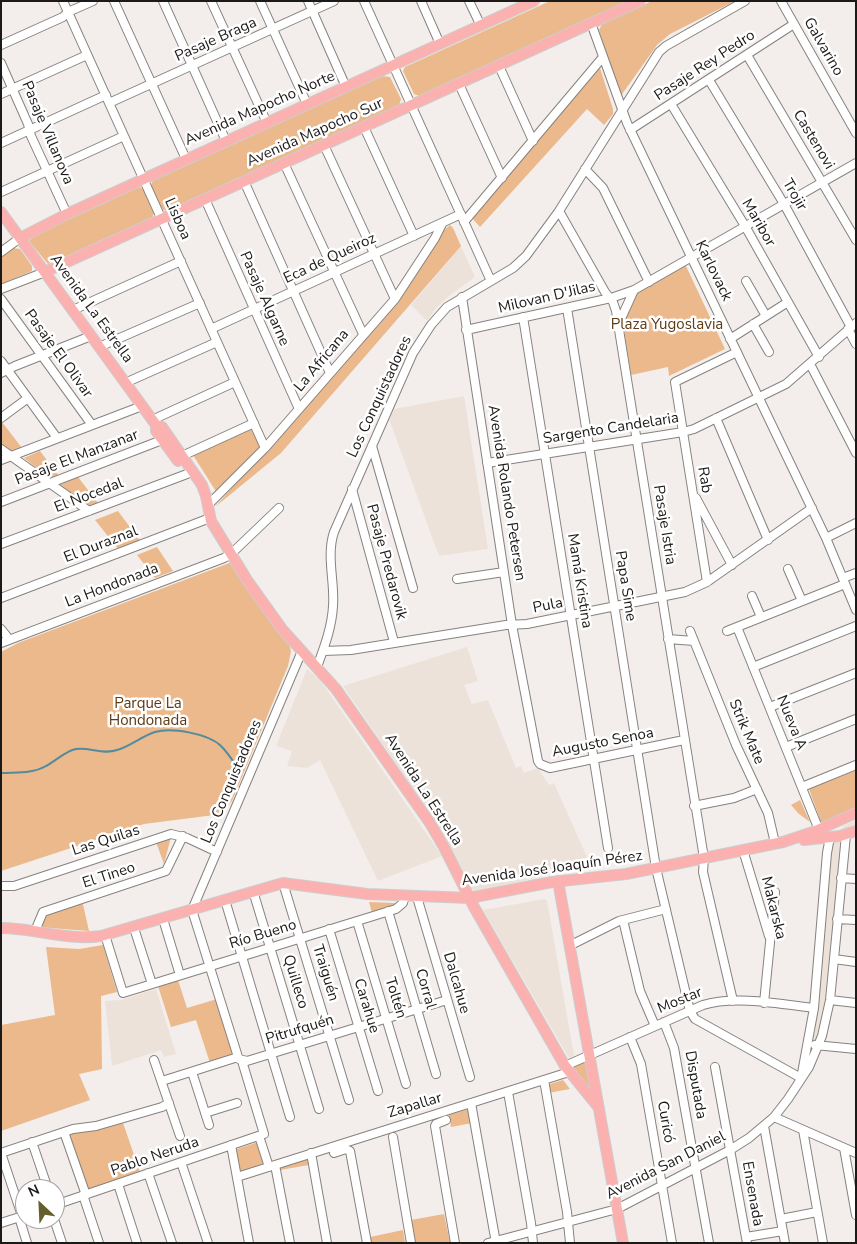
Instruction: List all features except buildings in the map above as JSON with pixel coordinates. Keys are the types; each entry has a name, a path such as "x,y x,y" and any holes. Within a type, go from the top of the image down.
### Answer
{"main road":[{"name":"Avenida Mapocho Norte","path":"20,238 186,159 480,26 519,4 534,1"},
{"name":"Avenida Mapocho Sur","path":"45,272 640,1"},
{"name":"Avenida La Estrella","path":"1,212 142,406 154,422 162,427 202,485 210,518 256,594 282,629 336,689 430,823 469,898 567,1069 599,1108"},
{"name":"Avenida La Estrella","path":"154,422 156,431 207,503"},
{"name":"Avenida José Joaquín Pérez","path":"779,843 820,830 856,813"},
{"path":"830,837 841,825 856,818"},
{"name":"Avenida José Joaquín Pérez","path":"1,928 83,938 105,935 283,883 361,894 469,898 558,881 619,875 779,843 851,833"},
{"name":"Avenida La Estrella","path":"558,881 622,1243"}],"street":[{"name":"Lisboa","path":"63,1 265,448"},
{"path":"1,46 93,1"},
{"path":"114,1 186,159"},
{"path":"163,1 226,141"},
{"path":"211,1 267,123"},
{"path":"260,1 306,104"},
{"path":"308,1 346,86"},
{"name":"Pasaje Braga","path":"1,143 107,99 152,84 334,1"},
{"path":"364,1 491,281"},
{"path":"421,1 440,44"},
{"path":"470,1 480,26"},
{"name":"Los Conquistadores","path":"317,667 329,631 333,606 332,537 413,352 436,318 447,307 519,263 532,249 559,211 652,61 662,49 745,1"},
{"name":"Galvarino","path":"781,1 856,133"},
{"name":"Karlovack","path":"591,23 621,110 630,130 812,508 856,610"},
{"name":"Pasaje Rey Pedro","path":"630,130 794,24"},
{"path":"1,94 87,55"},
{"name":"Castenovi","path":"747,55 856,240"},
{"path":"462,218 502,178 603,57"},
{"name":"Pasaje Villanova","path":"1,63 67,214"},
{"path":"498,66 533,141"},
{"name":"Trojir","path":"709,80 784,204 851,326 856,344"},
{"path":"459,84 502,178"},
{"name":"Maribor","path":"671,104 745,226 818,357"},
{"path":"364,127 414,236"},
{"path":"1,192 124,136"},
{"path":"324,145 394,299"},
{"path":"284,163 363,334"},
{"name":"Milovan D'Jilas","path":"466,330 611,298 634,290 856,163"},
{"path":"585,169 598,181 606,192 649,282"},
{"path":"244,181 330,372"},
{"name":"Pasaje Algarne","path":"204,199 299,409"},
{"name":"Pasaje Istria","path":"559,211 615,306 694,806 704,858 704,872 733,1001"},
{"name":"Eca de Queiroz","path":"211,329 414,236 462,218"},
{"name":"La Africana","path":"207,503 265,448 394,299 435,238 442,224"},
{"name":"Avenida Mapocho Norte","path":"1,252 20,238"},
{"path":"73,310 181,261"},
{"name":"Avenida Mapocho Sur","path":"1,289 45,272"},
{"path":"746,281 766,316"},
{"path":"619,325 634,290"},
{"name":"Avenida Rolando Petersen","path":"462,297 512,625 535,752"},
{"name":"Pasaje El Olivar","path":"1,299 92,425"},
{"path":"730,338 788,302"},
{"path":"99,347 200,303"},
{"name":"Papa Sime","path":"567,308 656,868 690,1011"},
{"name":"Mamá Kristina","path":"523,317 608,848"},
{"path":"753,324 769,352"},
{"name":"Sargento Candelaria","path":"487,463 682,432 716,418 786,384 851,326"},
{"path":"4,371 91,336"},
{"path":"125,383 218,342"},
{"name":"Rab","path":"707,582 682,432 676,382 737,352"},
{"path":"1,361 4,371 28,398 57,438"},
{"path":"810,364 856,453"},
{"path":"154,422 236,382"},
{"path":"1,418 28,398"},
{"path":"1,460 142,406"},
{"path":"716,418 768,540"},
{"path":"182,456 254,423"},
{"name":"Pasaje El Manzanar","path":"1,502 162,440"},
{"path":"372,446 413,588"},
{"path":"1,450 90,511"},
{"name":"El Nocedal","path":"1,544 187,474"},
{"name":"Pasaje Predarovik","path":"352,489 394,642"},
{"path":"692,492 732,565"},
{"name":"La Hondonada","path":"1,643 224,558 232,553 279,508"},
{"name":"Pula","path":"323,651 351,650 394,642 527,624 685,592 707,582 812,508"},
{"name":"El Duraznal","path":"1,598 210,518"},
{"path":"826,538 856,523"},
{"path":"788,569 802,601"},
{"path":"457,579 504,572"},
{"path":"727,631 802,601 844,581 856,573"},
{"path":"752,596 761,617"},
{"path":"753,668 856,626"},
{"name":"Nueva A","path":"737,627 820,830"},
{"path":"1,629 10,640"},
{"name":"Strik Mate","path":"690,631 736,745 768,813 779,843"},
{"path":"668,639 694,641"},
{"name":"Los Conquistadores","path":"192,910 297,664 306,655"},
{"path":"770,707 856,673"},
{"path":"786,748 856,719"},
{"name":"Augusto Senoa","path":"535,752 540,764 550,768 684,740"},
{"path":"802,787 856,765"},
{"path":"694,806 734,798 757,789"},
{"name":"Avenida San Daniel","path":"493,1242 617,1209 730,1150 774,1117 814,1058 825,1027 830,1000 841,878 851,833"},
{"name":"Las Quilas","path":"1,886 14,886 166,835 183,836 218,852"},
{"name":"El Tineo","path":"35,931 43,912 166,871 183,836"},
{"name":"Avenida San Daniel","path":"801,1078 814,1008 830,837"},
{"name":"Makarska","path":"743,850 770,940 764,1003"},
{"path":"841,878 856,879"},
{"name":"Traiguén","path":"283,883 348,1100"},
{"name":"Quilleco","path":"253,891 319,1109"},
{"path":"770,940 775,892"},
{"name":"Río Bueno","path":"105,935 123,993 388,911 400,906 405,896"},
{"name":"Dalcahue","path":"417,896 470,1076"},
{"path":"225,900 290,1117"},
{"path":"569,946 623,920 666,909"},
{"path":"192,910 272,1166 290,1243"},
{"name":"Corral","path":"388,911 436,1074"},
{"path":"163,919 180,975"},
{"path":"837,919 856,920"},
{"path":"623,920 638,985 655,1026"},
{"name":"Toltén","path":"357,921 406,1084"},
{"path":"134,928 152,984"},
{"name":"Carahue","path":"329,930 378,1091"},
{"path":"834,960 856,962"},
{"name":"Pitrufquén","path":"162,1081 240,1059 247,1061 447,1000"},
{"path":"830,1000 856,1003"},
{"name":"Mostar","path":"567,1069 589,1055 714,1002 733,1001 814,1008"},
{"path":"690,1011 695,1018 801,1078"},
{"name":"Disputada","path":"664,1022 674,1048 709,1243"},
{"name":"Curicó","path":"630,1038 640,1064 672,1243"},
{"path":"808,1044 856,1048"},
{"path":"154,1060 180,1136"},
{"name":"Ensenada","path":"715,1067 746,1240 783,1231"},
{"name":"Zapallar","path":"237,1176 508,1092 544,1080 567,1069"},
{"path":"192,1072 209,1124"},
{"path":"544,1080 570,1243"},
{"path":"508,1092 533,1243"},
{"path":"15,1195 1,1153 73,1129 96,1126 162,1108 169,1103"},
{"path":"205,1113 236,1103"},
{"path":"471,1103 493,1242"},
{"path":"774,1117 856,1154"},
{"path":"446,1120 434,1126 455,1243"},
{"path":"764,1126 785,1243"},
{"path":"803,1130 823,1243"},
{"path":"64,1132 99,1243"},
{"name":"Pablo Neruda","path":"65,1202 261,1135"},
{"path":"393,1137 412,1243"},
{"path":"32,1142 45,1179"},
{"path":"232,1145 249,1243"},
{"path":"844,1148 856,1215"},
{"path":"334,1153 346,1149 350,1150 367,1243"},
{"path":"311,1153 327,1243"},
{"path":"181,1162 208,1243"},
{"path":"148,1174 172,1243"},
{"path":"118,1184 137,1243"},
{"path":"781,1219 817,1212"},
{"path":"1,1223 15,1218"},
{"path":"24,1229 27,1243"},
{"path":"57,1229 62,1243"}],"shaded area":[{"path":"461,246 475,277 450,295 436,308 427,321 411,305"},
{"path":"464,396 488,549 439,556 389,419 394,409"},
{"path":"467,647 478,681 464,685 472,704 488,700 516,768 521,766 524,773 538,768 549,785 554,783 591,866 477,891 472,890 428,810 343,686"},
{"path":"307,669 320,680 442,856 378,881 320,760 307,768 287,766 292,751 276,746"},
{"path":"856,820 856,836 848,841 826,1035 808,1076 805,1068 815,1032 833,838 844,826"},
{"path":"547,900 574,1056 569,1058 483,910"},
{"path":"156,989 176,1054 164,1057 161,1050 112,1066 105,1001 121,1000"}],"green space":[{"path":"550,1 632,1 419,96 414,94 403,71 405,67"},
{"path":"652,1 735,1 670,34 657,45 620,97 599,30 602,24"},
{"path":"600,68 613,114 604,125 587,109 480,227 472,218"},
{"path":"382,76 390,77 401,99 399,106 170,211 163,210 151,186 153,180"},
{"path":"139,187 144,189 154,213 151,220 48,264 29,241 33,236"},
{"path":"450,225 461,246 281,453 215,507 364,340 399,297 444,230"},
{"path":"13,248 20,249 32,266 32,271 1,284 1,256"},
{"name":"Plaza Yugoslavia","path":"685,264 725,349 669,376 668,367 631,375 624,330 626,315 637,293"},
{"path":"2,422 22,448 11,452 1,444"},
{"path":"252,427 261,446 217,493 193,455"},
{"path":"40,451 59,476 51,479 24,458"},
{"path":"78,477 98,503 89,507 60,485"},
{"path":"118,511 141,542 119,550 95,520"},
{"path":"157,547 173,571 155,578 137,555"},
{"name":"Parque La Hondonada","path":"232,562 289,644 291,651 288,666 232,801 222,814 144,824 1,871 1,652 18,643"},
{"path":"856,770 856,808 822,825 809,789"},
{"path":"800,800 810,822 791,805"},
{"path":"171,837 164,864 156,842"},
{"path":"82,900 89,931 38,927 45,912"},
{"path":"369,902 395,903 394,906 372,913"},
{"path":"103,945 117,992 101,996 102,1069 79,1074 90,1100 1,1131 1,1025 55,1015 46,947 79,949"},
{"path":"178,980 187,1008 217,999 234,1056 210,1063 196,1020 171,1027 158,986"},
{"path":"585,1059 590,1088 570,1066"},
{"path":"563,1080 570,1089 548,1093 547,1085"},
{"path":"469,1109 472,1123 451,1127 449,1115"},
{"path":"123,1123 140,1172 88,1189 69,1132 98,1130"},
{"path":"258,1142 265,1163 241,1172 234,1150"},
{"path":"307,1158 309,1165 280,1170 279,1166"},
{"path":"444,1214 450,1243 415,1243 411,1220"},
{"path":"403,1230 405,1243 371,1243 370,1237"}],"waterway":[{"path":"1,773 41,769 76,749 107,752 117,750 155,732 171,730 208,738 221,746 235,764"}]}
